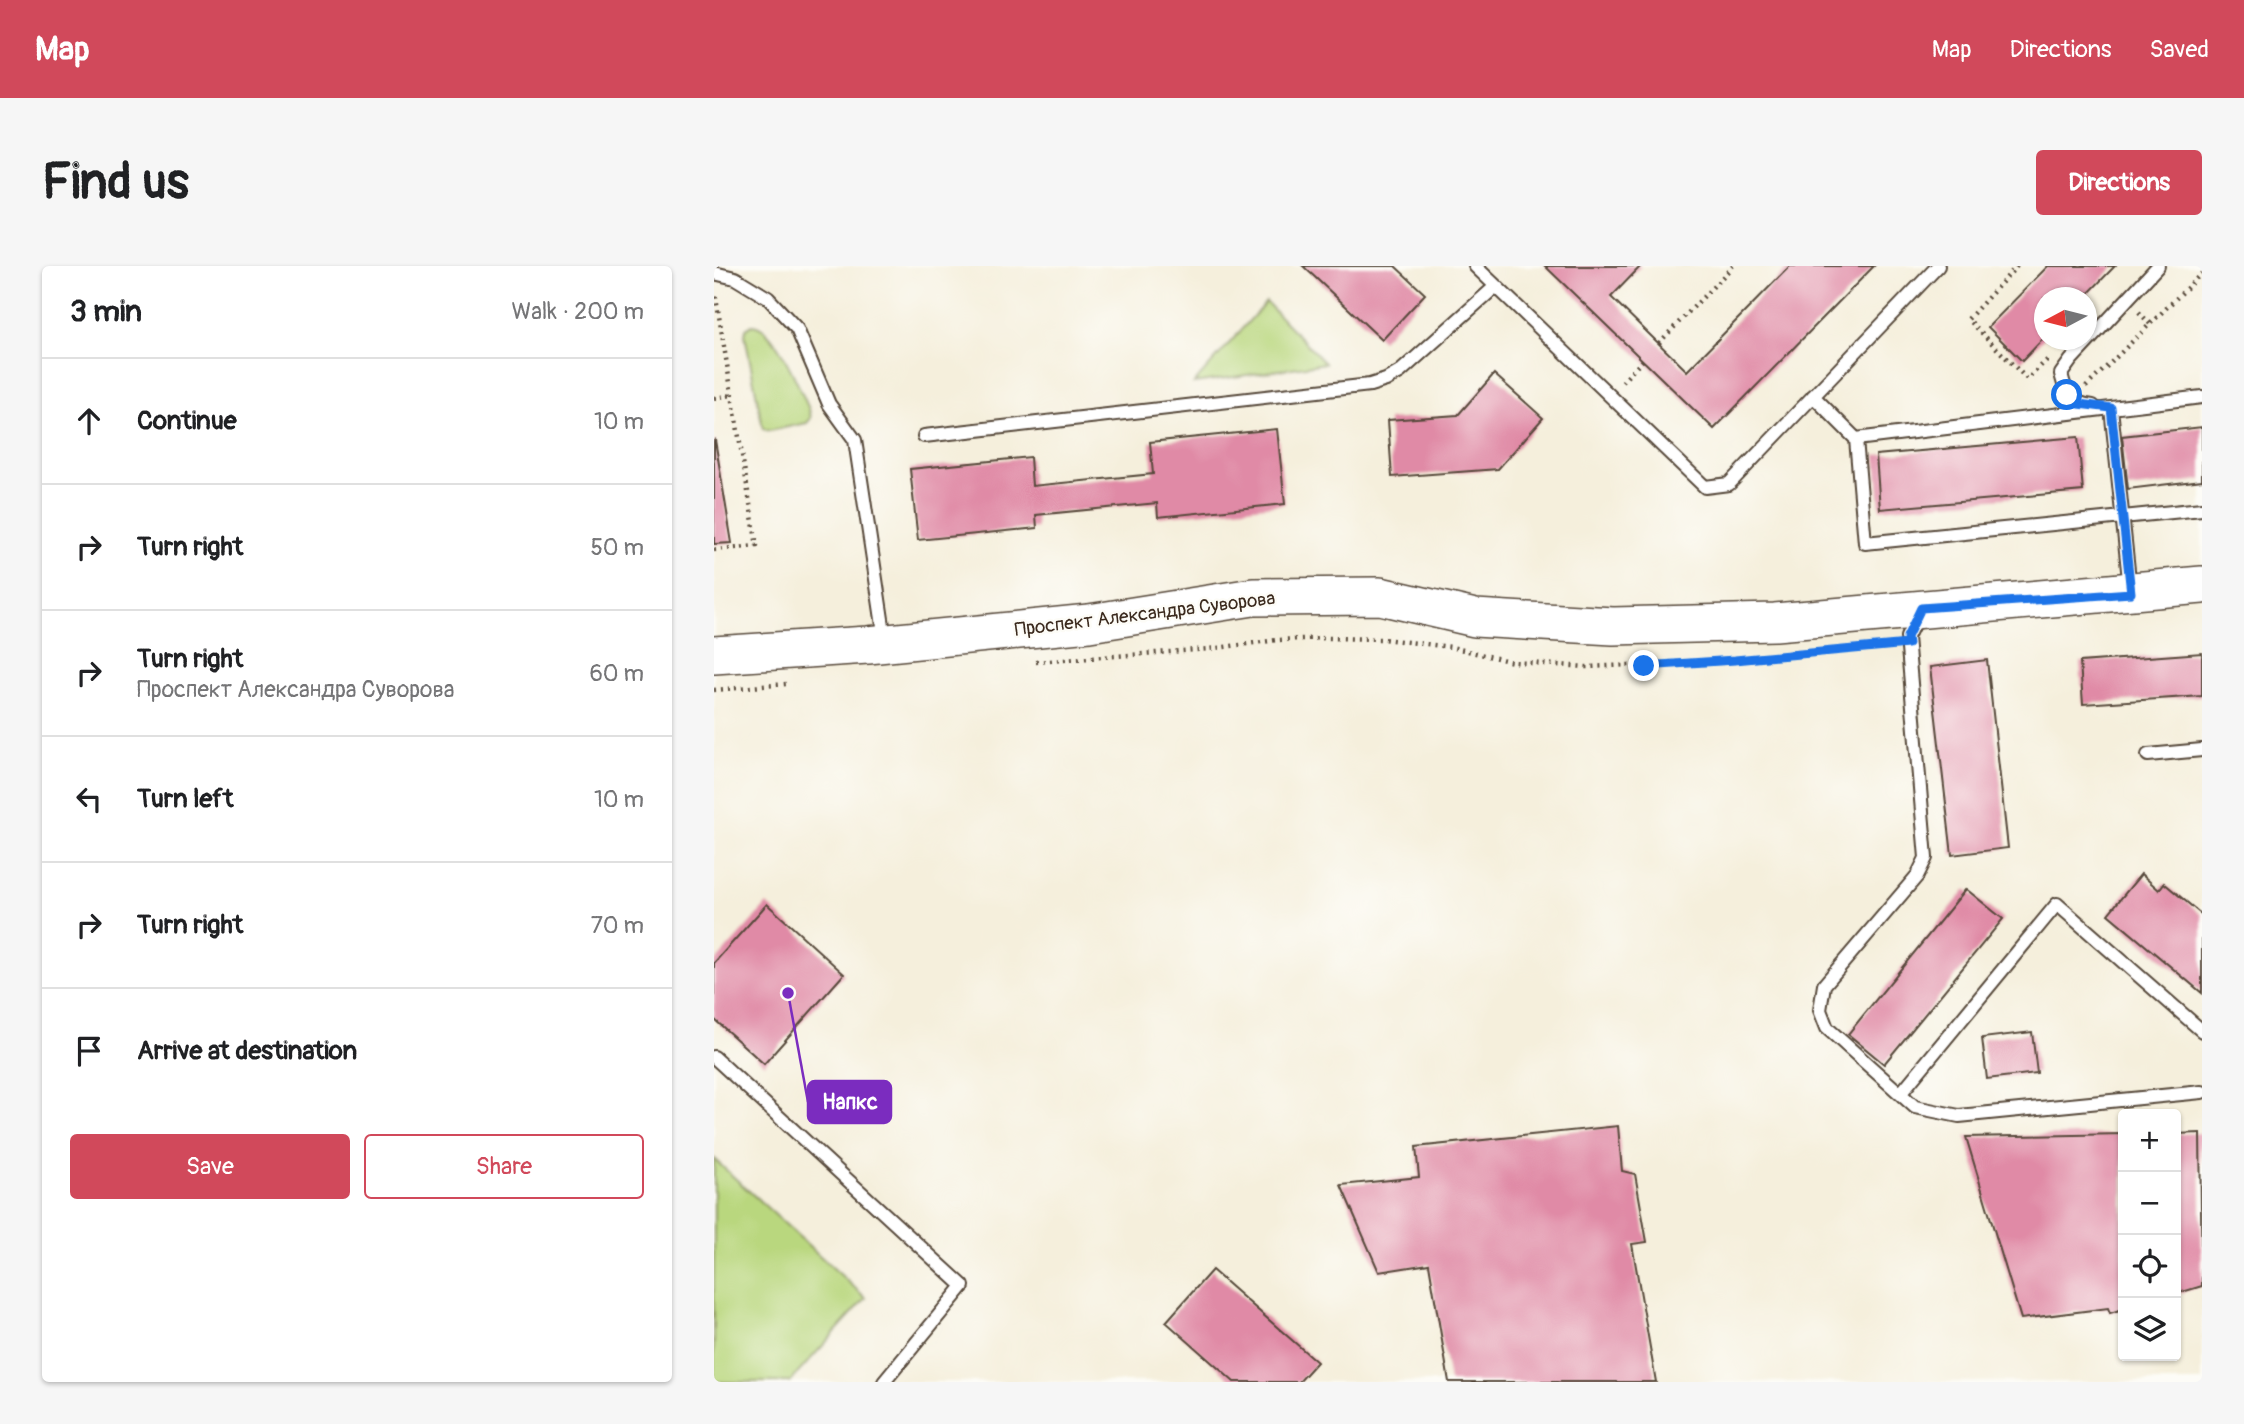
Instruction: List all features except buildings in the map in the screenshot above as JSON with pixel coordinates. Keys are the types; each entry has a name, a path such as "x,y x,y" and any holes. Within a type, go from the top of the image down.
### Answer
{"street":[{"name":"Проспект Александра Суворова","path":"714,655 886,643 1089,622 1253,597 1380,596 1475,618 1614,626 1775,622 2202,585"}],"lane":[{"path":"1475,266 1705,487 1729,484 1938,266"},
{"path":"2111,408 2079,404 2067,395 2061,374 2158,266"},
{"path":"714,273 735,278 768,298 797,329 829,404 855,440 886,643"},
{"path":"924,436 1378,383 1400,372 1496,286"},
{"path":"1813,396 1856,439 1865,543 2202,509"},
{"path":"1856,439 2202,397"},
{"path":"2111,408 2131,593"},
{"path":"1921,608 1907,637 1926,858 1917,876 1825,985 1820,1010 1827,1028 1915,1107 1959,1116 2202,1092"},
{"path":"2148,755 2202,750"},
{"path":"1901,1093 2057,904 2202,1031"},
{"path":"714,1057 963,1286 884,1382"}],"path":[{"path":"1659,343 1733,266"},
{"path":"2017,266 1968,318 2027,379 2047,359"},
{"path":"2079,404 2086,387 2202,273"},
{"path":"714,288 757,546 714,550"},
{"path":"1608,396 1643,360"},
{"path":"714,398 732,395"},
{"path":"1028,662 1325,638 1383,639 1451,648 1513,662 1587,667 1722,661 1825,651"},
{"path":"714,690 800,682"}],"green space":[{"path":"1266,302 1325,363 1194,383"},
{"path":"752,325 769,335 786,360 809,409 811,418 807,423 769,431 763,429 745,335 746,329"},
{"path":"714,1159 866,1298 790,1382 714,1382"}],"place":[{"name":"Напкс","path":"788,993"}],"route":[{"path":"1644,666 1908,644 1907,637 1921,608 2131,593 2111,408 2079,404 2067,395"}]}
